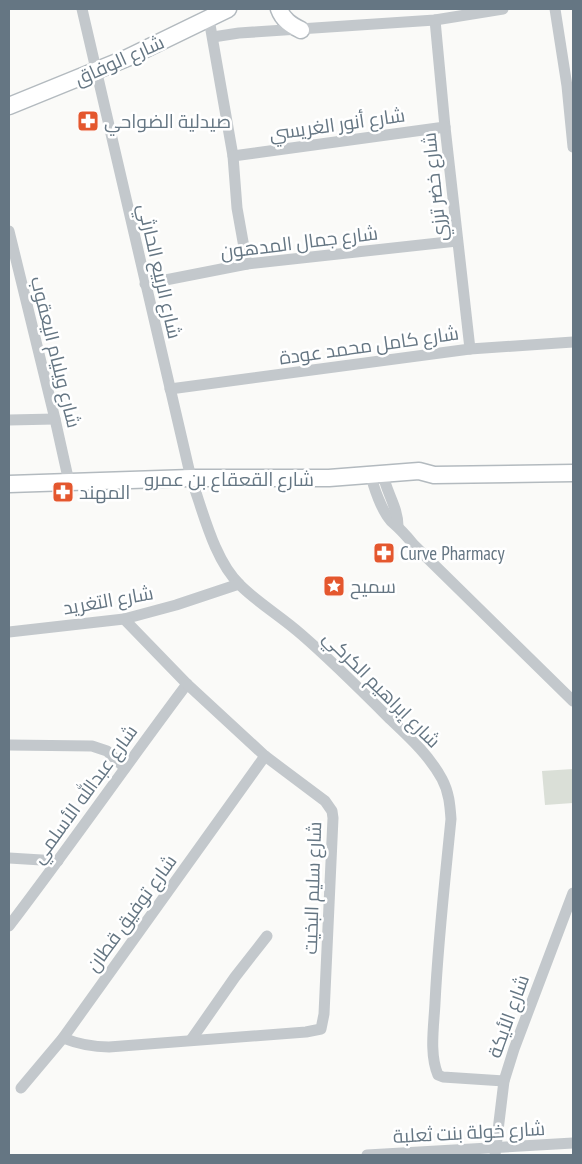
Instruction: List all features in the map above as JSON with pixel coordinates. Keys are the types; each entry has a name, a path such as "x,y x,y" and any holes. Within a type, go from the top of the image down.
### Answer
{"street":[{"name":"شارع الربيع الحارثي","path":"82,9 191,478"},
{"name":"شارع الوفاق","path":"9,106 96,72 228,9"},
{"path":"279,9 286,21 301,30"},
{"path":"213,37 239,33 435,20 503,9"},
{"path":"555,9 570,85 573,147"},
{"path":"209,19 233,156 237,208 247,264"},
{"name":"شارع خضر ترزي","path":"435,20 457,241 470,349"},
{"name":"شارع أنور الغريسي","path":"233,156 445,127"},
{"name":"شارع ويليام اليعقوب","path":"9,233 55,419 68,482"},
{"name":"شارع جمال المدهون","path":"145,284 247,264 457,241"},
{"name":"شارع كامل محمد عودة","path":"170,389 470,349 573,342"},
{"path":"9,420 55,419"},
{"name":"شارع القعقاع بن عمرو","path":"9,484 191,478 420,480 434,475 573,473"},
{"name":"شارع إبراهيم الكركي","path":"191,478 222,560 239,584 301,634 346,676 416,744 430,760 443,780 449,799 451,819 437,972 433,1035 435,1066 438,1075 442,1077 504,1081"},
{"path":"378,480 390,520 573,701"},
{"name":"شارع التغريد","path":"9,632 124,619 176,605 239,584"},
{"name":"شارع سليم البخيت","path":"63,1038 77,1044 94,1047 124,1046 306,1032 316,1030 322,1026 326,996 332,811 325,801 266,756 187,684 124,619"},
{"name":"شارع عبدالله الأسلمي","path":"9,926 126,768 151,730 187,684"},
{"path":"9,745 92,746 107,750 126,768"},
{"name":"شارع توفيق قطان","path":"21,1088 63,1038 266,756"},
{"path":"9,858 58,861"},
{"name":"شارع الأيكة","path":"495,1151 504,1081 514,1048 569,914 573,893"},
{"path":"190,1040 267,936"},
{"name":"شارع خولة بنت ثعلبة","path":"367,1155 495,1151 573,1143"}],"shaded area":[{"path":"573,769 573,803 545,805 542,771"}],"place":[{"name":"صيدلية الضواحي","path":"88,121"},
{"name":"المهند","path":"63,492"},
{"name":"Curve Pharmacy","path":"384,553"},
{"name":"سميح","path":"334,586"}]}
